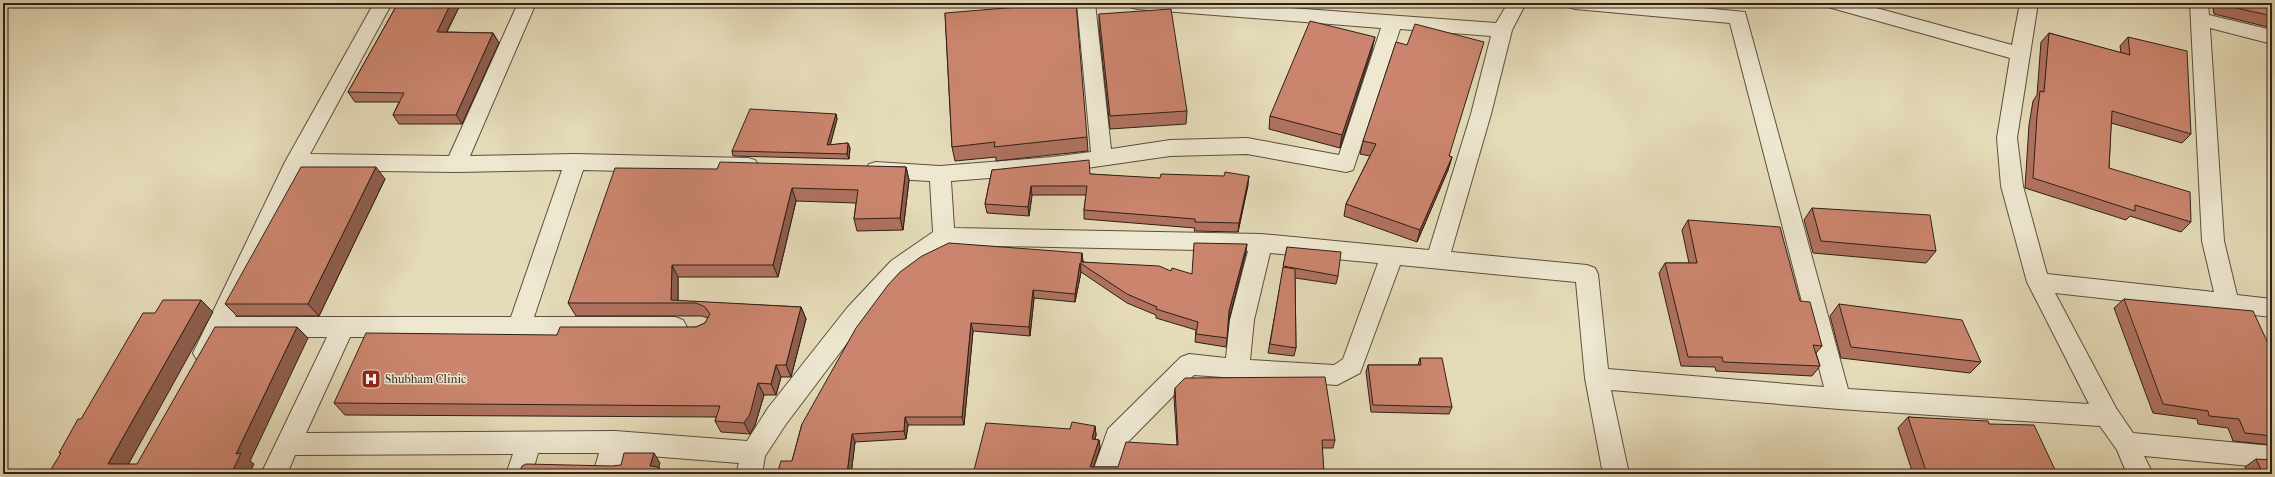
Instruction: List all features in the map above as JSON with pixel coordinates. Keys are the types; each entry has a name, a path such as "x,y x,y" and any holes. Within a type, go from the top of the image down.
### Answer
{"street":[{"path":"193,374 219,327 295,162 383,3"},
{"path":"456,164 527,3"},
{"path":"1086,3 1102,158"},
{"path":"1137,3 1502,30"},
{"path":"1366,3 1386,22"},
{"path":"1437,261 1481,114 1502,30 1517,3"},
{"path":"1575,3 1738,17 1839,399"},
{"path":"1835,3 2020,54"},
{"path":"2029,3 2007,138 2012,186 2038,282 2107,416 2126,443 2140,474"},
{"path":"2228,302 2213,241 2199,11 2272,37"},
{"path":"855,169 940,174 1052,165 1170,148 1247,146 1346,164 1386,22"},
{"path":"295,162 456,164 574,162 768,167"},
{"path":"520,326 574,162"},
{"path":"940,174 944,236"},
{"path":"288,444 529,441 615,442 751,464 777,416 855,315 899,267 944,236 1262,243 1437,261 1587,274 1598,378 1616,474"},
{"path":"1237,369 1242,320 1262,243"},
{"path":"1105,474 1117,437 1189,364 1316,375 1337,375 1352,366 1392,256"},
{"path":"2038,282 2272,308"},
{"path":"219,327 695,327"},
{"path":"274,474 343,327"},
{"path":"1598,378 1839,399 2107,416"},
{"path":"518,474 529,441"},
{"path":"606,474 615,442"},
{"path":"2126,443 2272,458"}],"building":[{"path":"398,3 451,3 437,32 493,33 456,115 393,115 404,93 348,92"},
{"path":"1076,3 1087,137 994,147 995,142 952,147 945,13"},
{"path":"2223,3 2272,3 2272,16 2223,5"},
{"path":"1171,9 1187,111 1110,116 1099,14"},
{"path":"1310,21 1375,37 1342,135 1270,116"},
{"path":"1415,24 1484,42 1449,156 1452,157 1420,230 1346,204 1376,144 1363,141 1396,42 1407,45"},
{"path":"2049,33 2130,55 2128,37 2187,51 2191,134 2112,111 2109,168 2190,192 2191,222 2135,205 2135,211 2033,178 2037,116 2040,91 2044,92"},
{"path":"750,109 836,114 827,145 848,143 847,154 732,151"},
{"path":"1089,160 1090,174 1160,178 1161,174 1224,176 1225,172 1249,176 1239,223 1195,222 1195,219 1084,210 1087,186 1031,186 1028,207 985,204 992,170"},
{"path":"720,162 906,167 900,218 854,219 858,190 792,188 773,265 672,265 671,300 801,307 786,365 776,365 771,384 758,383 750,414 744,423 715,421 720,406 334,403 366,333 557,335 560,327 696,327 705,323 710,314 705,307 696,303 568,303 615,168 717,169"},
{"path":"301,167 376,167 308,304 225,304"},
{"path":"1812,208 1930,215 1936,251 1821,241"},
{"path":"1688,220 1780,227 1800,301 1810,302 1822,346 1813,345 1820,366 1723,362 1722,357 1688,357 1665,263 1697,263"},
{"path":"949,243 1082,253 1081,262 1159,266 1171,271 1172,268 1192,274 1194,243 1247,244 1229,311 1227,338 1196,334 1198,322 1156,309 1157,307 1127,294 1080,263 1075,294 1033,290 1029,327 971,323 962,417 905,417 904,431 852,434 847,474 777,474 781,461 792,461 802,424 856,328 888,285 900,272 922,256"},
{"path":"1287,247 1341,252 1338,276 1283,266"},
{"path":"1283,267 1295,269 1296,348 1270,344"},
{"path":"2124,299 2253,311 2272,352 2272,436 2245,433 2239,419 2209,416 2208,411 2163,404"},
{"path":"163,300 201,300 108,464 137,464 215,327 297,327 236,454 241,453 231,474 48,474 61,453 59,453 78,419 81,419 143,313 155,313"},
{"path":"1839,304 1962,320 1981,362 1851,347"},
{"path":"1420,358 1442,358 1452,407 1373,405 1368,365 1421,365"},
{"path":"1325,377 1335,440 1322,440 1324,474 973,474 986,423 1070,429 1072,422 1095,426 1092,439 1099,440 1090,467 1118,467 1126,442 1178,445 1175,388 1185,378"},
{"path":"1908,417 1988,421 1989,424 2034,425 2057,474 1927,474"},
{"path":"624,453 654,453 650,466 658,467 657,474 519,474 522,466 526,464 621,465"},
{"path":"2256,459 2272,460 2272,474 2263,474"}],"place":[{"name":"Shubham Clinic","path":"371,379"}]}
